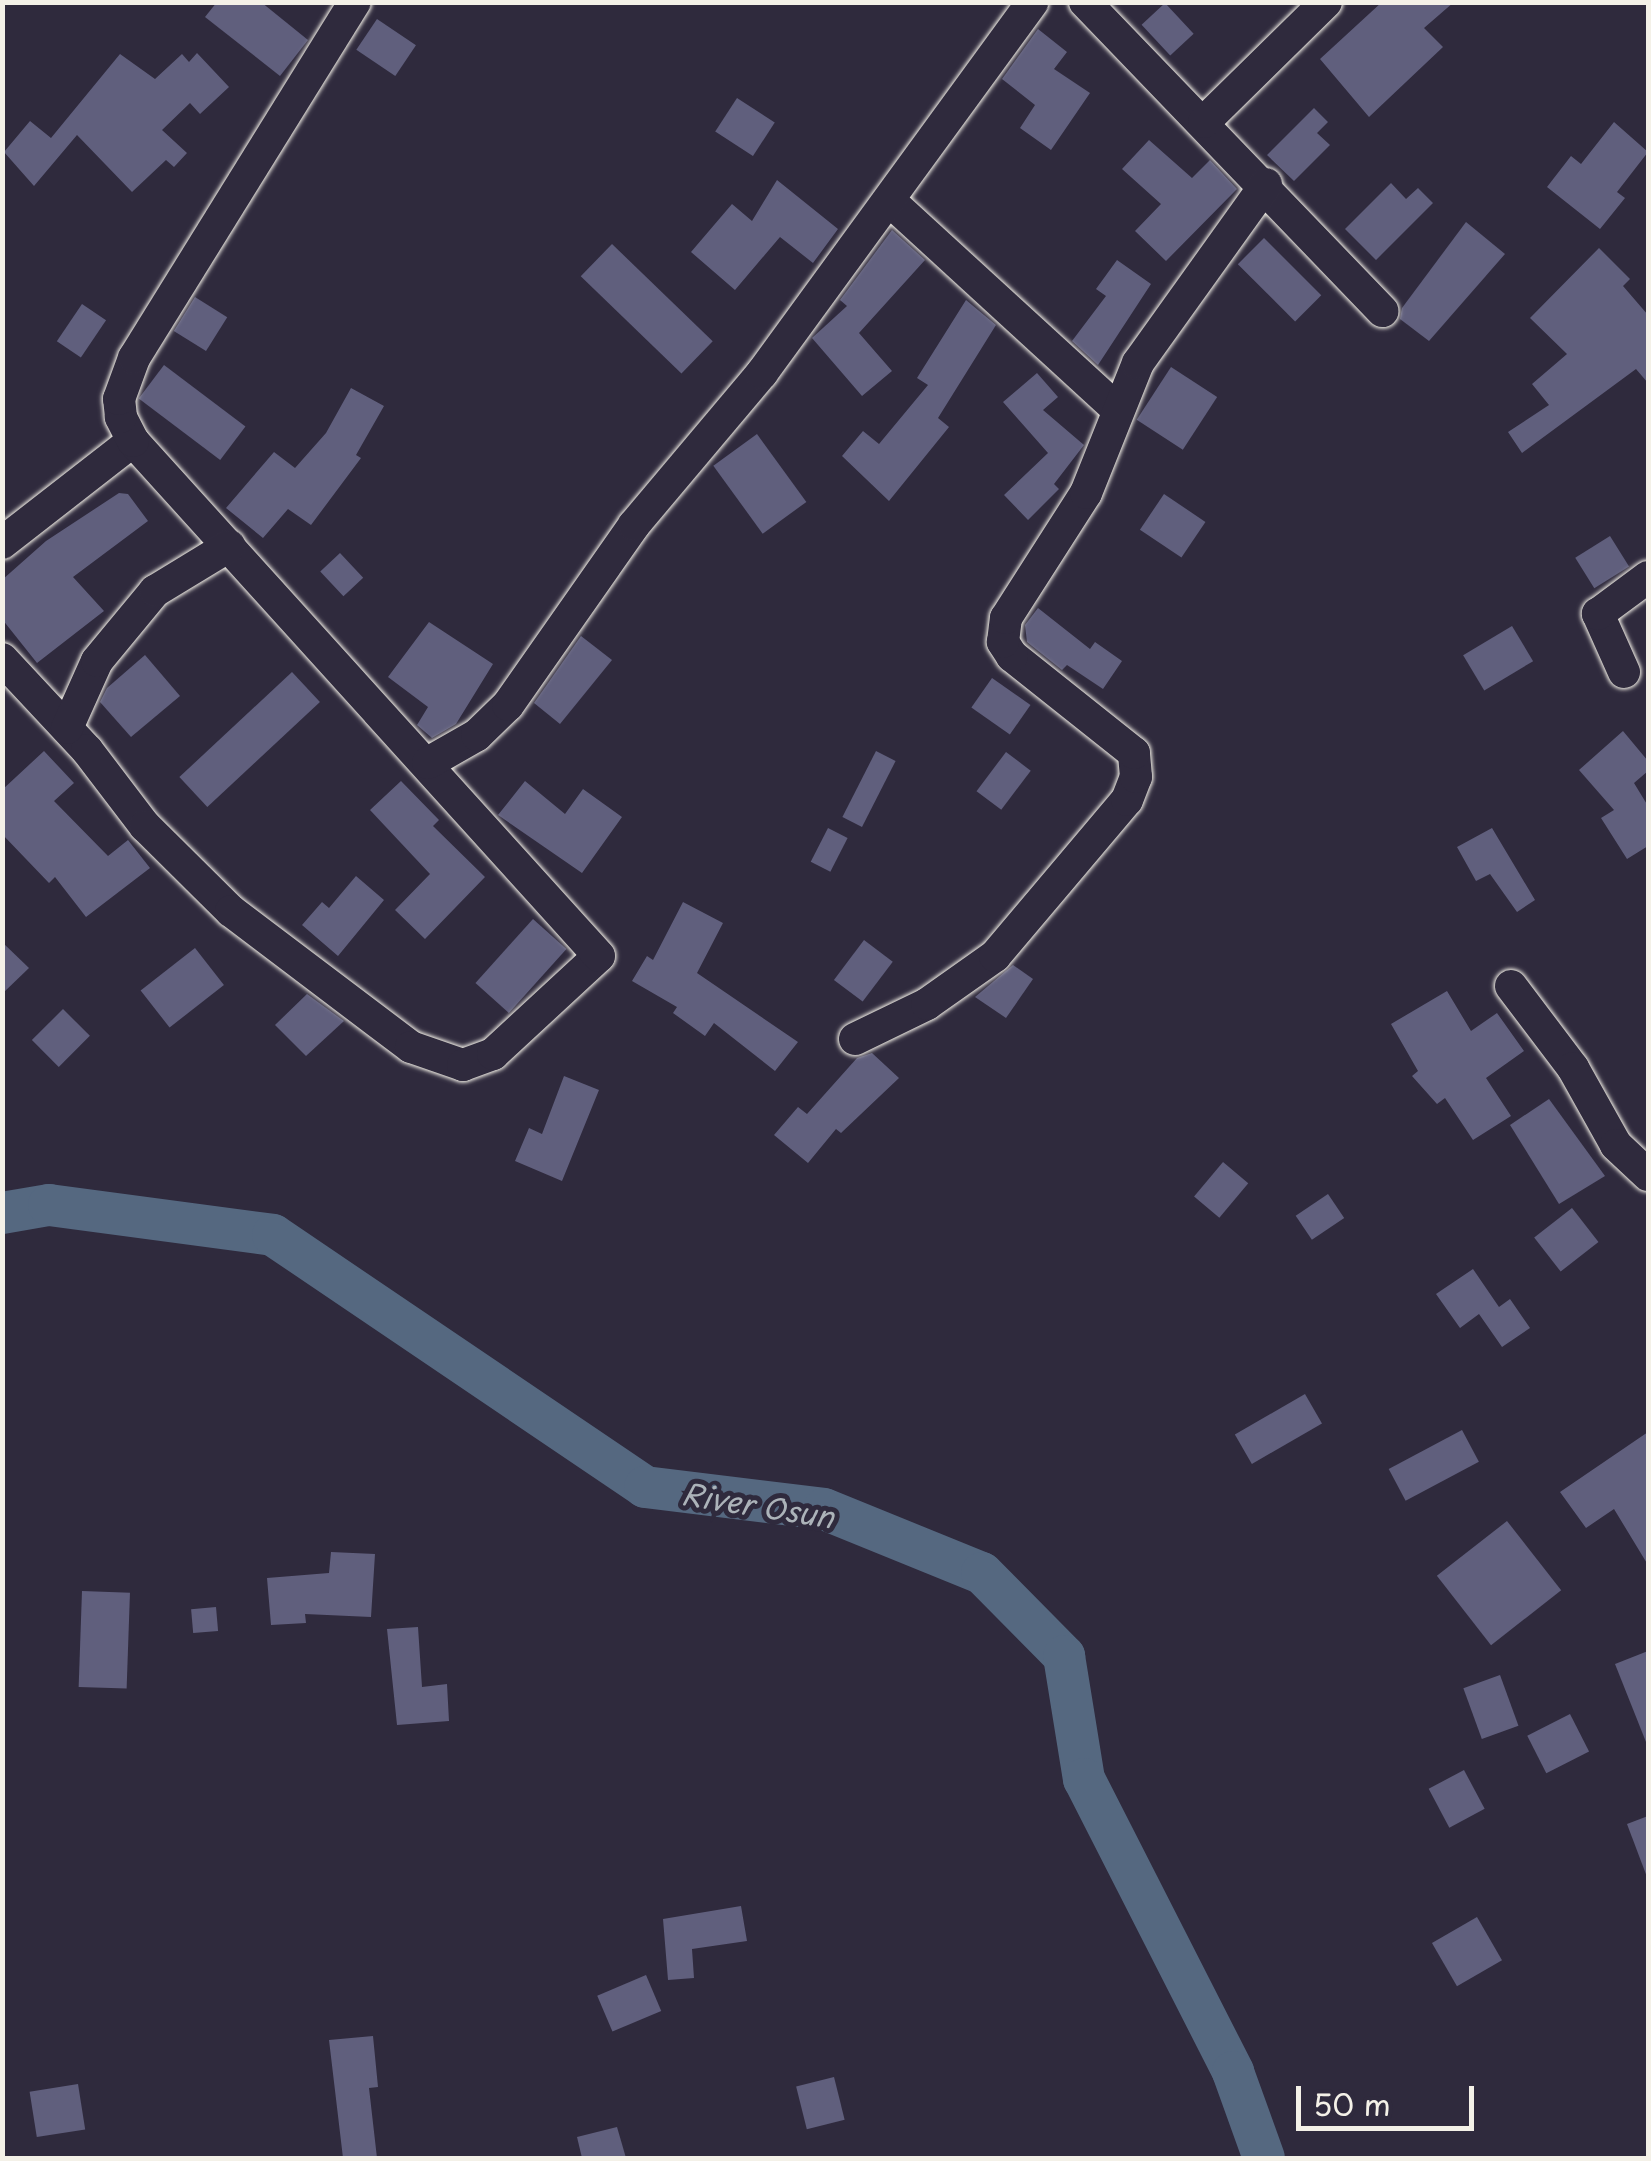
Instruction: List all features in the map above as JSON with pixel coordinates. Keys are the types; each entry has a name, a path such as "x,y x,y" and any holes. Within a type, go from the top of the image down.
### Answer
{"street":[{"path":"2,659 67,728 145,826 231,910 411,1048 463,1065 492,1054 599,956 133,441 119,399 134,358 356,2"},
{"path":"428,763 477,735 508,706 634,525 762,373 1034,2"},
{"path":"1085,2 1266,184 1382,311"},
{"path":"1204,122 1326,2"},
{"path":"855,1040 926,1004 995,956 1127,800 1136,777 1134,753 1002,642 1006,618 1086,493 1115,407 1138,363 1266,184"},
{"path":"890,201 1115,407"},
{"path":"2,543 133,441"},
{"path":"67,728 96,661 155,591 229,546"},
{"path":"1624,672 1598,614 1648,577"},
{"path":"1511,986 1564,1054 1616,1144 1648,1175"}],"building":[{"path":"217,2 261,2 308,40 280,76 205,17"},
{"path":"1382,2 1454,2 1424,28 1443,47 1369,117 1320,59"},
{"path":"1165,3 1194,34 1170,56 1142,25"},
{"path":"377,19 416,45 395,76 356,50"},
{"path":"1038,29 1067,52 1054,69 1090,93 1051,150 1020,128 1035,105 1002,79"},
{"path":"197,53 229,87 200,114 190,103 162,130 187,153 174,167 166,160 132,192 77,135 34,186 4,152 30,121 51,138 120,54 155,79 182,54 189,62"},
{"path":"737,98 775,123 753,156 715,132"},
{"path":"1314,108 1328,122 1317,133 1330,145 1294,181 1267,155"},
{"path":"1614,122 1648,152 1617,192 1625,198 1600,229 1547,187 1571,156 1581,164"},
{"path":"1149,140 1192,178 1210,160 1237,189 1166,261 1135,231 1161,204 1122,169"},
{"path":"777,180 838,229 813,263 780,237 735,290 691,252 732,204 752,221"},
{"path":"1391,183 1406,199 1418,188 1433,203 1376,260 1345,229"},
{"path":"1466,222 1505,254 1429,341 1400,319 1402,308"},
{"path":"892,230 925,260 859,333 892,371 862,396 812,338 847,306 840,300"},
{"path":"1264,238 1321,295 1295,321 1238,264"},
{"path":"612,244 713,341 681,374 581,276"},
{"path":"1599,248 1630,279 1623,286 1648,315 1648,383 1636,369 1522,453 1508,432 1549,405 1532,384 1567,354 1530,318"},
{"path":"1117,260 1151,284 1098,365 1072,341 1106,296 1096,289"},
{"path":"195,297 227,317 206,351 174,331"},
{"path":"966,300 996,325 938,418 949,427 889,501 842,456 863,431 879,444 928,385 917,378"},
{"path":"82,304 106,320 81,358 57,341"},
{"path":"164,365 245,426 220,460 139,399"},
{"path":"1171,367 1217,397 1183,450 1137,420"},
{"path":"1037,373 1058,397 1043,410 1084,445 1054,484 1059,489 1028,520 1004,495 1048,453 1003,402"},
{"path":"351,388 384,406 356,455 361,458 311,525 288,509 263,538 226,508 274,452 295,468 326,433"},
{"path":"757,434 806,502 763,534 713,466"},
{"path":"119,493 128,494 148,521 73,577 104,611 37,663 2,619 2,580 46,541"},
{"path":"1164,494 1205,522 1181,558 1140,530"},
{"path":"1610,536 1629,567 1594,588 1575,558"},
{"path":"340,553 363,578 343,596 320,571"},
{"path":"1038,608 1090,649 1095,642 1122,661 1103,689 1067,665 1062,670 1027,642 1025,625"},
{"path":"429,622 493,664 456,724 432,738 417,725 428,707 388,677"},
{"path":"1512,626 1533,661 1484,691 1463,655"},
{"path":"581,636 612,660 560,724 534,703"},
{"path":"145,655 180,696 131,737 100,702 107,688"},
{"path":"292,672 320,702 207,807 179,777"},
{"path":"992,678 1031,705 1010,734 971,707"},
{"path":"1623,731 1648,761 1648,771 1634,783 1648,806 1648,846 1627,859 1601,818 1614,810 1579,770"},
{"path":"44,751 74,783 54,801 108,856 128,840 150,868 86,917 55,877 49,883 2,834 2,790"},
{"path":"876,751 896,761 862,827 842,817"},
{"path":"1006,752 1031,771 1001,810 977,791"},
{"path":"401,781 439,820 433,826 485,877 425,939 395,910 430,874 370,810"},
{"path":"525,781 565,814 583,789 622,817 582,873 498,815"},
{"path":"828,828 848,838 830,872 811,862"},
{"path":"1492,828 1535,900 1517,912 1490,874 1476,881 1457,847"},
{"path":"356,876 384,900 338,956 302,925 322,902 329,908"},
{"path":"683,902 723,923 697,973 798,1042 775,1071 714,1023 705,1036 673,1013 677,1007 632,981 647,956 653,960"},
{"path":"533,919 566,949 509,1013 475,983"},
{"path":"864,940 893,962 863,1002 834,980"},
{"path":"2,942 29,968 2,994"},
{"path":"195,948 224,985 170,1028 141,990"},
{"path":"1013,965 1033,979 1006,1018 975,997"},
{"path":"1447,991 1471,1031 1497,1013 1524,1051 1486,1078 1511,1116 1473,1140 1445,1098 1437,1104 1412,1076 1418,1071 1391,1024"},
{"path":"307,994 344,1021 306,1056 275,1025"},
{"path":"63,1009 90,1036 59,1067 32,1040"},
{"path":"872,1053 899,1078 841,1133 836,1129 808,1163 774,1135 798,1107 807,1114 857,1058"},
{"path":"564,1076 599,1090 562,1181 515,1161 529,1128 542,1134"},
{"path":"1549,1099 1605,1176 1559,1204 1510,1125"},
{"path":"1223,1162 1248,1183 1219,1218 1194,1196"},
{"path":"1328,1194 1344,1218 1312,1240 1296,1216"},
{"path":"1572,1208 1598,1242 1561,1271 1534,1238"},
{"path":"1473,1269 1499,1307 1510,1299 1530,1328 1502,1347 1479,1314 1460,1328 1436,1294"},
{"path":"1305,1394 1322,1423 1252,1464 1235,1434"},
{"path":"1462,1430 1479,1462 1406,1501 1389,1469"},
{"path":"1648,1432 1648,1565 1614,1509 1586,1528 1560,1492"},
{"path":"1507,1521 1561,1590 1491,1645 1437,1576"},
{"path":"331,1552 375,1554 371,1617 305,1614 306,1623 271,1625 267,1578 329,1573"},
{"path":"82,1591 130,1593 127,1689 79,1687"},
{"path":"216,1607 218,1631 193,1633 191,1609"},
{"path":"418,1627 422,1687 447,1684 449,1721 397,1725 387,1629"},
{"path":"1648,1651 1648,1747 1615,1664"},
{"path":"1500,1675 1518,1726 1482,1739 1463,1688"},
{"path":"1570,1714 1589,1751 1546,1773 1527,1736"},
{"path":"1464,1770 1485,1809 1449,1828 1429,1789"},
{"path":"1648,1816 1648,1876 1647,1877 1627,1824"},
{"path":"741,1906 747,1941 692,1949 694,1978 668,1980 663,1919"},
{"path":"1477,1917 1502,1960 1457,1986 1432,1943"},
{"path":"646,1975 661,2011 612,2032 597,1996"},
{"path":"373,2036 378,2087 369,2088 377,2158 343,2158 329,2040"},
{"path":"834,2077 845,2120 807,2129 796,2086"},
{"path":"78,2084 85,2129 37,2137 30,2092"},
{"path":"617,2127 626,2158 582,2158 577,2137"}],"waterway":[{"name":"River Osun","path":"2,1213 49,1205 273,1235 645,1487 824,1509 982,1573 1064,1656 1084,1779 1233,2072 1264,2158"}]}
